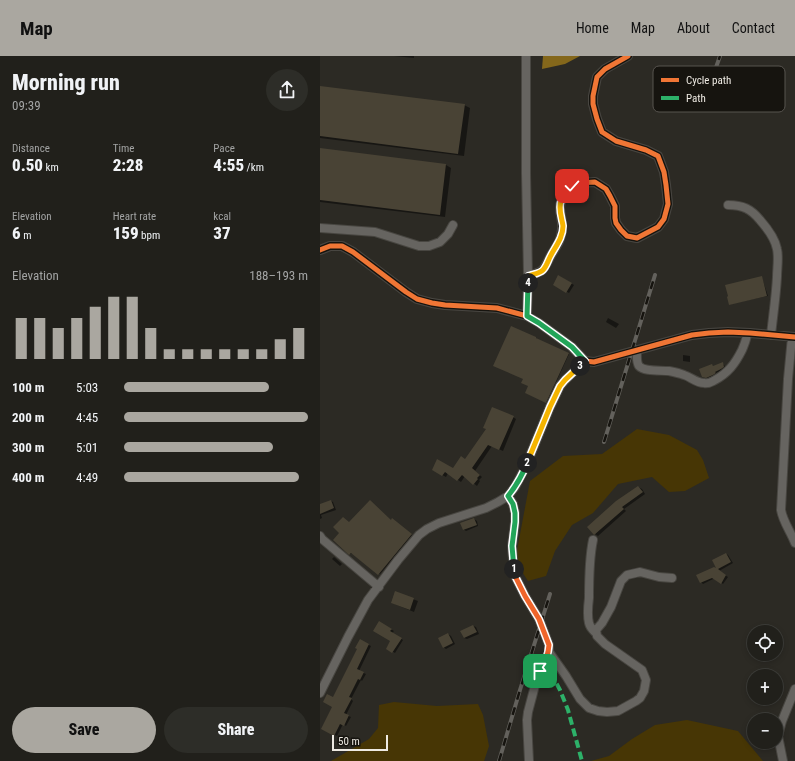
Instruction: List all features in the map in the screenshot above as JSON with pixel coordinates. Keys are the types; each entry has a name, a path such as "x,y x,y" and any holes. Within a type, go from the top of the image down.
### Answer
{"street":[{"path":"526,56 527,316"},
{"path":"528,276 544,270 556,248 561,237 563,227 560,209 561,201 566,192 576,184 595,182 606,189 615,206 616,223 620,230 627,236 637,238 658,227 664,220 668,204 664,172 658,156 646,150 616,141 602,132 593,104 597,77 605,69 628,56"},
{"path":"728,205 738,205 744,207 756,215 774,239 777,248 778,261 772,335"},
{"path":"320,228 375,232 420,246 429,246 440,242 454,225"},
{"path":"320,250 330,246 342,246 353,252 406,292 424,301 445,305 497,308 527,316 572,347 585,361 594,362 692,335 728,332 794,337 788,387 781,510 782,518 795,543"},
{"path":"637,350 639,366 644,369 683,374 702,383 710,383 727,373 738,359 746,342 747,333"},
{"path":"320,693 368,600 412,543 427,529 439,523 486,508 508,496 520,479 560,386 585,361"},
{"path":"508,496 513,504 515,513 512,546 514,574 539,619 549,645 546,659 537,678 528,712 529,761"},
{"path":"320,536 379,587"},
{"path":"548,652 566,676 580,699 589,708 607,712 618,711 640,698 644,691 646,680 642,670 605,644 592,630 589,624 589,586 593,540"},
{"path":"596,633 596,630 602,623 611,607 621,581 627,575 640,572 659,577 672,578"},
{"path":"783,761 778,736 782,721 794,693"}],"shaded area":[{"path":"543,56 580,56 565,64 542,69"},
{"path":"637,429 669,435 697,450 703,460 709,478 685,491 669,492 652,477 618,484 593,513 572,525 555,551 546,576 528,581 515,561 530,481 563,456 602,454"},
{"path":"394,702 437,706 478,704 483,715 489,746 484,761 331,761 369,739 378,728 379,705"},
{"path":"687,720 738,731 747,742 747,749 753,749 763,761 591,761 609,756 632,739 655,725"}],"building":[{"path":"320,86 465,104 458,154 320,136"},
{"path":"320,148 446,164 440,215 320,200"},
{"path":"558,275 572,283 566,293 553,285"},
{"path":"762,276 767,296 729,305 725,285"},
{"path":"511,326 569,353 546,403 525,393 528,386 521,383 523,379 493,366"},
{"path":"723,362 724,367 715,372 716,373 706,378 702,377 699,369"},
{"path":"492,407 514,416 499,450 488,445 472,468 480,475 473,485 462,475 457,481 445,472 442,476 432,470 437,459 453,468 461,456 465,459 486,429 483,428"},
{"path":"638,486 643,492 622,507 624,509 594,535 587,527 616,501"},
{"path":"331,500 334,508 320,514 320,504"},
{"path":"370,500 391,520 392,518 412,534 378,575 351,553 349,555 333,540 339,533 333,527 343,517 349,522"},
{"path":"474,518 477,525 463,530 460,523"},
{"path":"726,553 731,562 718,569 726,575 721,584 712,578 700,583 696,575 714,567 716,568 712,560"},
{"path":"395,591 414,598 410,610 391,603"},
{"path":"379,621 392,629 390,631 402,638 392,653 386,649 390,641 373,631"},
{"path":"473,625 477,632 464,638 460,631"},
{"path":"448,633 453,643 443,648 438,638"},
{"path":"360,639 369,644 357,669 364,672 360,680 358,679 349,697 352,698 344,713 349,715 344,726 340,724 334,736 321,729 332,707 323,702 327,694 333,697 357,649 355,648"}],"railway":[{"path":"716,66 720,56"},
{"path":"604,442 655,275"},
{"path":"499,761 550,594"}],"marked path":[{"path":"551,673 568,710 582,761"}],"cycle path":[{"path":"528,276 542,270 558,244 561,237 562,226 560,211 561,202 567,191 577,184 595,182 606,189 615,206 616,223 627,236 637,238 658,227 664,219 668,204 664,172 658,156 646,150 616,141 602,132 593,104 597,77 605,69 628,56"},
{"path":"320,250 330,246 342,246 353,252 417,299 445,305 497,308 527,316 572,347 585,361 594,362 692,335 709,333 750,333 795,337"}],"route":[{"path":"540,671 546,659 549,645 539,619 532,609 514,574 512,546 515,513 513,504 508,496 520,479 560,386 585,361 572,347 527,316 528,276 544,270 556,248 561,237 563,227 560,209 561,201 566,192 572,186"}]}
